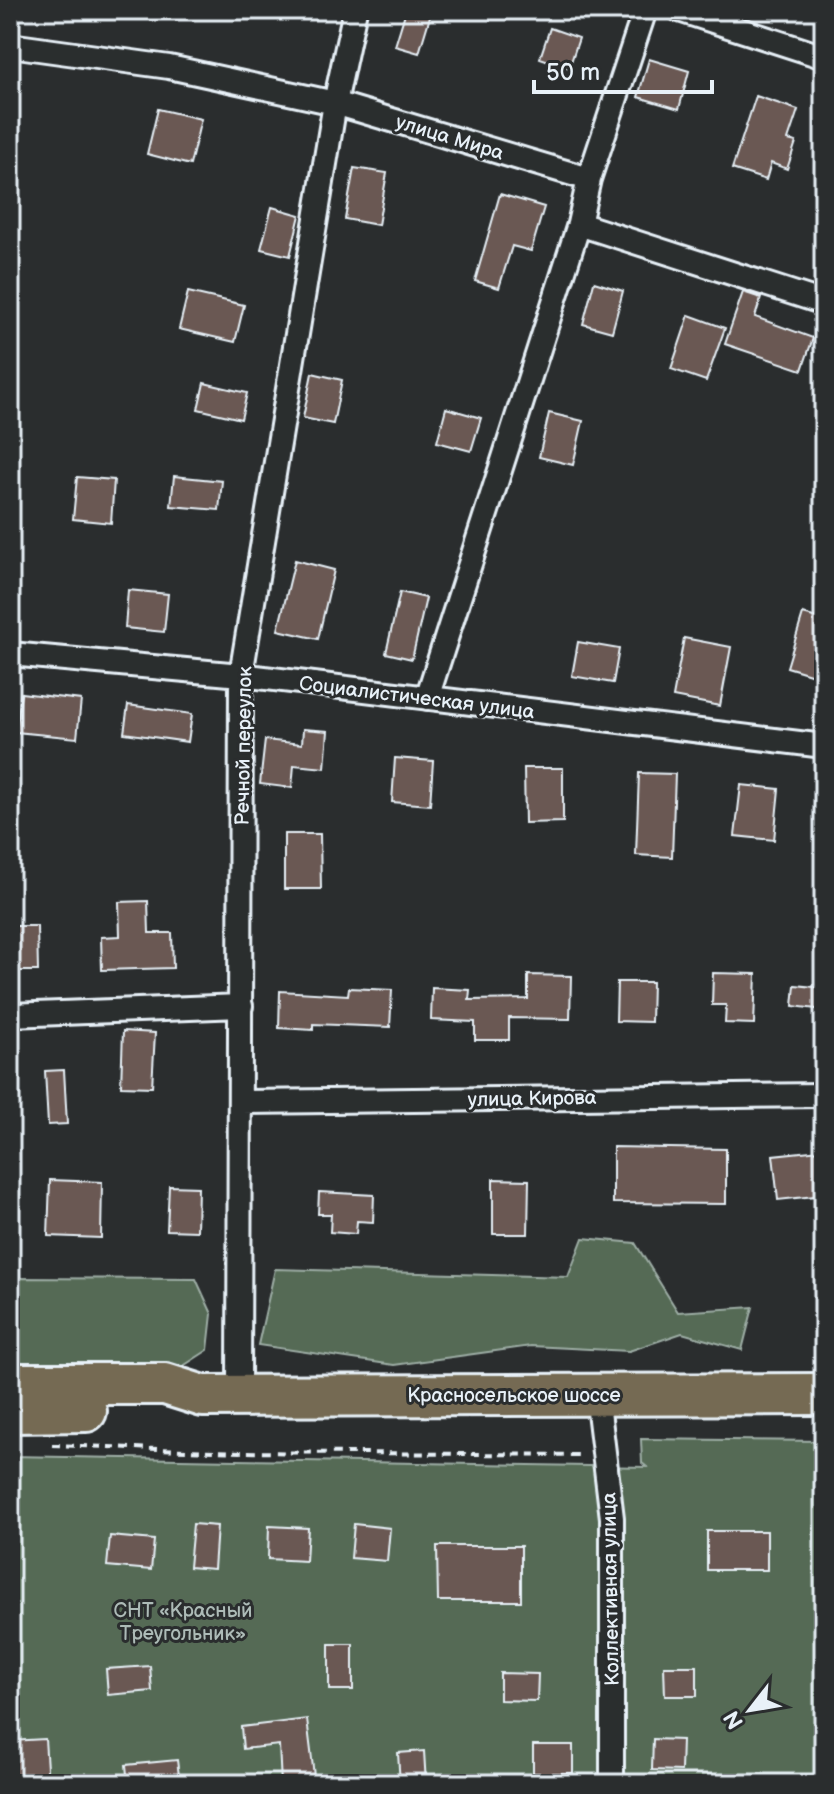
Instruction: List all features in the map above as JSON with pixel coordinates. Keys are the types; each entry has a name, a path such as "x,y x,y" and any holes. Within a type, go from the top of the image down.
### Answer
{"highway":[{"name":"Красносельское шоссе","path":"10,1384 165,1384 221,1396 824,1394"},
{"name":"Красносельское шоссе","path":"10,1412 168,1411 221,1396"}],"street":[{"name":"Речной переулок","path":"221,1396 241,1102 241,675 335,103 355,10"},
{"path":"427,698 645,10"},
{"path":"679,10 824,57"},
{"name":"улица Мира","path":"10,45 169,67 335,103 589,179"},
{"path":"579,224 824,303"},
{"name":"Социалистическая улица","path":"10,654 241,675 824,746"},
{"path":"10,1015 241,1006"},
{"name":"улица Кирова","path":"241,1102 824,1095"},
{"name":"Коллективная улица","path":"597,1395 612,1518 612,1784"}],"path":[{"path":"47,1445 211,1452 604,1455"}],"green space":[{"path":"583,1238 635,1243 678,1312 753,1307 742,1350 682,1333 629,1351 531,1346 394,1365 258,1345 275,1269 568,1277"},
{"path":"10,1278 196,1279 212,1314 208,1350 177,1370 10,1368"},
{"name":"СНТ «Красный Треугольник»","path":"641,1439 824,1441 824,1784 10,1784 10,1456 647,1467 642,1463"}],"building":[{"path":"406,10 432,10 419,53 395,46"},
{"path":"550,28 579,38 569,68 540,58"},
{"path":"649,59 689,71 679,109 638,97"},
{"path":"756,96 798,110 788,140 796,142 787,169 771,163 766,180 732,169"},
{"path":"158,109 201,119 190,165 147,154"},
{"path":"354,168 387,173 378,225 345,219"},
{"path":"500,194 544,207 531,251 512,246 499,288 475,281"},
{"path":"272,207 300,215 290,256 261,249"},
{"path":"594,282 623,291 612,332 583,324"},
{"path":"188,292 244,305 235,342 179,329"},
{"path":"743,292 761,298 755,317 813,338 802,370 725,344"},
{"path":"689,315 725,328 706,381 671,369"},
{"path":"312,373 342,380 333,424 303,418"},
{"path":"204,383 247,393 241,419 198,409"},
{"path":"446,408 481,418 471,451 437,442"},
{"path":"549,413 583,421 573,465 539,457"},
{"path":"174,476 222,481 219,510 171,506"},
{"path":"77,477 114,480 111,523 73,519"},
{"path":"295,560 334,570 318,639 278,630"},
{"path":"128,590 168,594 164,632 125,628"},
{"path":"400,592 426,598 412,659 386,653"},
{"path":"803,614 824,620 824,651 817,676 787,667"},
{"path":"684,638 731,647 720,706 673,697"},
{"path":"578,642 619,649 613,683 572,676"},
{"path":"21,693 81,700 77,738 16,732"},
{"path":"128,705 192,714 188,742 124,733"},
{"path":"303,729 328,731 325,768 294,765 292,788 260,784 265,740 302,744"},
{"path":"395,758 433,761 430,805 392,802"},
{"path":"524,768 563,768 563,822 525,823"},
{"path":"639,773 675,774 672,857 636,855"},
{"path":"741,785 779,789 774,840 735,836"},
{"path":"284,834 320,834 321,889 284,889"},
{"path":"148,901 149,933 172,933 173,968 102,970 101,937 120,936 119,902"},
{"path":"10,926 37,926 38,971 10,971"},
{"path":"713,973 756,974 754,1024 725,1023 726,1005 712,1005"},
{"path":"528,975 571,976 570,1019 509,1018 509,1040 475,1040 475,1022 431,1020 432,988 470,990 469,1000 528,999"},
{"path":"617,982 652,982 651,1022 616,1021"},
{"path":"795,985 824,988 824,1010 793,1006"},
{"path":"349,988 392,990 390,1027 313,1024 313,1030 279,1028 280,991 348,995"},
{"path":"123,1031 155,1033 152,1087 121,1086"},
{"path":"64,1070 67,1124 48,1125 45,1071"},
{"path":"613,1147 726,1149 726,1204 613,1203"},
{"path":"820,1150 824,1195 778,1200 773,1155"},
{"path":"493,1179 529,1180 528,1234 493,1234"},
{"path":"50,1180 102,1182 101,1238 48,1236"},
{"path":"169,1186 198,1187 197,1231 167,1230"},
{"path":"319,1192 374,1195 373,1222 357,1221 356,1234 330,1232 331,1214 318,1214"},
{"path":"193,1524 217,1526 214,1569 189,1567"},
{"path":"354,1524 390,1528 387,1561 351,1558"},
{"path":"269,1526 308,1528 306,1561 268,1559"},
{"path":"707,1531 767,1531 767,1570 707,1570"},
{"path":"110,1536 154,1540 151,1570 107,1566"},
{"path":"437,1546 521,1546 521,1601 438,1601"},
{"path":"329,1644 353,1644 353,1690 329,1690"},
{"path":"150,1666 152,1691 108,1695 106,1669"},
{"path":"664,1666 697,1666 697,1696 665,1696"},
{"path":"500,1673 538,1674 537,1701 500,1700"},
{"path":"307,1719 315,1784 281,1784 279,1745 243,1749 241,1727"},
{"path":"45,1739 48,1784 11,1784 10,1741"},
{"path":"653,1739 682,1740 681,1771 652,1770"},
{"path":"533,1745 573,1745 573,1773 533,1773"},
{"path":"424,1751 426,1784 400,1784 398,1753"},
{"path":"177,1760 180,1784 128,1784 126,1765"}]}
